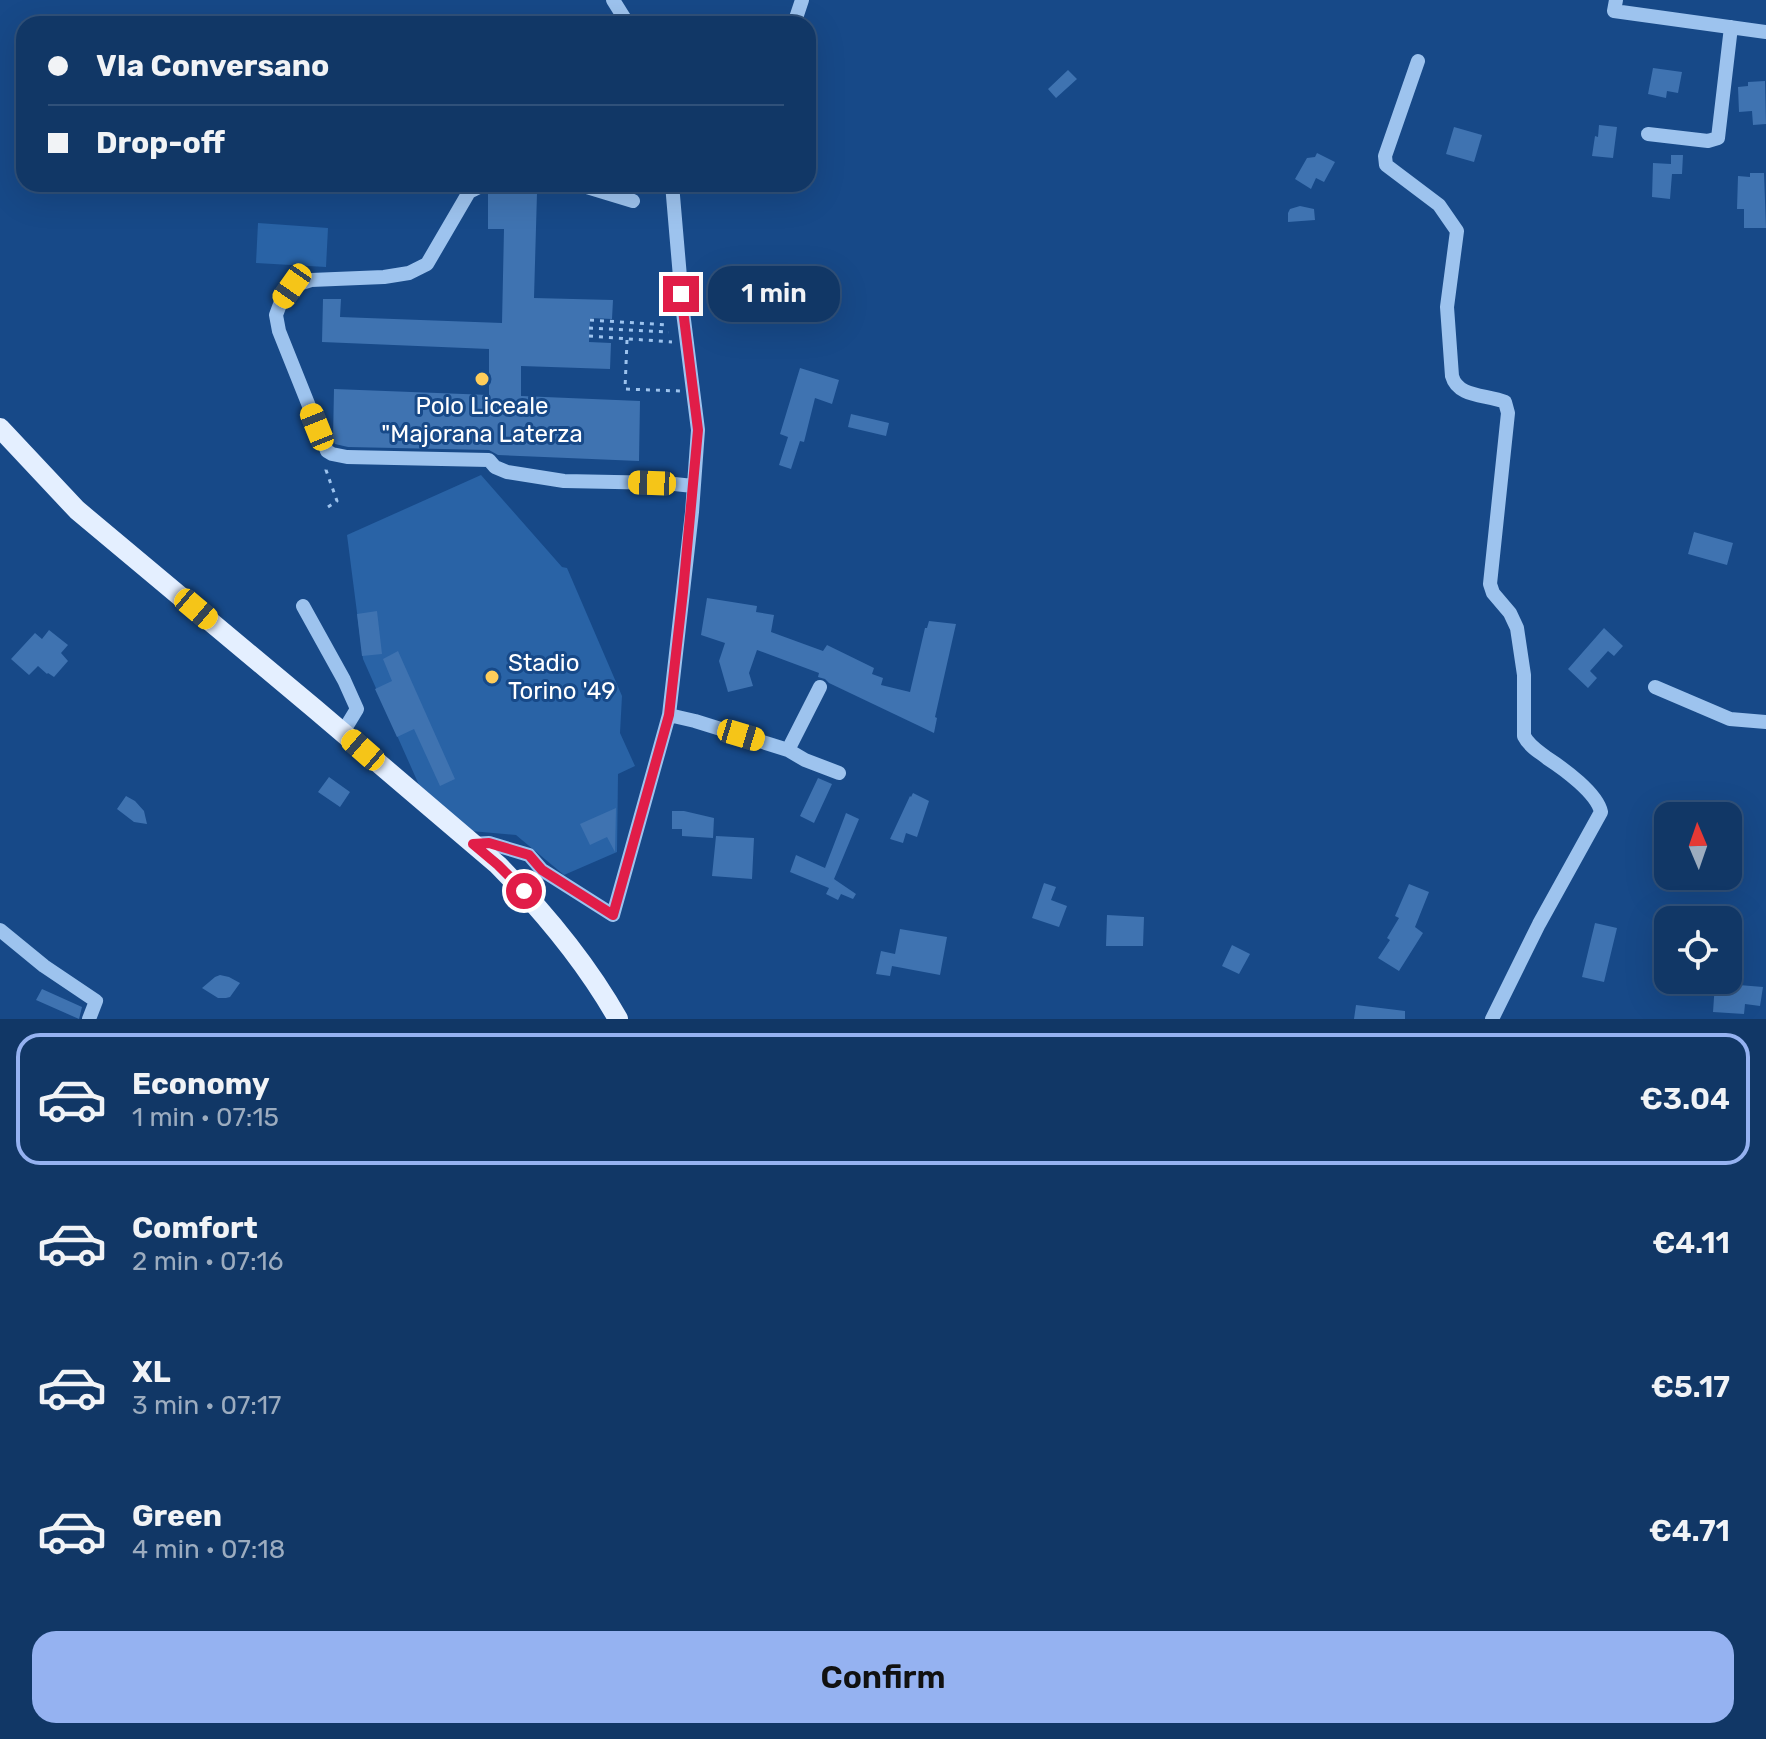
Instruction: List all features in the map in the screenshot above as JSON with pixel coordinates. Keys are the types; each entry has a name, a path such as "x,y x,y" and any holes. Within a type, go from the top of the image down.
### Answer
{"main road":[{"path":"0,428 77,510 498,865 559,932 587,969 618,1019"}],"street":[{"path":"1615,6 1766,32"},
{"path":"1648,134 1708,141 1718,138 1731,27"},
{"path":"1418,61 1385,156 1386,165 1439,205 1457,231 1447,307 1454,385 1462,391 1505,402 1508,413 1490,584 1517,628 1524,675 1524,736 1528,744 1562,768 1593,797 1599,803 1601,812 1492,1019"},
{"path":"469,192 427,264 409,273 384,277 311,280 292,286 282,299 276,315 279,331 327,451 347,457 489,460 495,467 507,472 564,481 693,486"},
{"path":"603,192 633,201"},
{"path":"473,844 489,843 529,855 542,870 613,915 669,715 698,430 672,192"},
{"path":"303,606 357,709 343,732"},
{"path":"788,750 820,687"},
{"path":"1655,687 1730,719 1766,722"},
{"path":"669,715 788,750 839,773"},
{"path":"0,930 44,966 96,1001 89,1019"}],"path":[{"path":"590,320 669,325"},
{"path":"589,328 671,332"},
{"path":"589,336 672,342"},
{"path":"627,340 625,389 680,391"},
{"path":"328,507 337,501 326,470 332,454"}],"shaded area":[{"path":"258,223 328,228 326,267 256,263"},
{"name":"Stadio Torino '49","path":"481,475 562,567 567,568 622,696 620,733 635,766 618,774 617,852 564,875 516,835 471,831 419,785 363,659 347,535"}],"building":[{"path":"1653,68 1682,72 1678,93 1667,91 1666,98 1648,94"},
{"path":"1068,70 1077,79 1056,98 1048,89"},
{"path":"1765,81 1766,124 1753,125 1752,111 1739,112 1738,87 1748,86 1748,82"},
{"path":"1599,125 1617,127 1613,158 1592,156"},
{"path":"1454,127 1482,135 1474,162 1446,154"},
{"path":"1317,153 1335,162 1324,182 1316,178 1311,189 1295,179 1307,158 1315,157"},
{"path":"1671,155 1683,155 1682,174 1672,174 1670,199 1652,197 1653,163 1671,164"},
{"path":"1750,173 1764,173 1766,228 1744,228 1744,209 1737,209 1738,176 1750,177"},
{"path":"537,193 534,298 613,300 612,319 590,318 589,342 611,343 610,369 521,366 521,396 640,401 639,461 498,455 489,450 348,447 335,444 334,389 489,395 489,349 322,342 323,299 341,299 340,317 502,323 504,229 488,229 488,194"},
{"path":"1300,206 1314,209 1315,220 1288,222 1290,209"},
{"path":"800,368 839,380 832,404 815,398 804,442 800,441 791,469 779,465 788,437 780,434"},
{"path":"851,414 889,423 886,436 848,427"},
{"path":"1694,532 1733,543 1727,565 1688,554"},
{"path":"707,598 757,606 756,612 774,615 771,632 823,651 827,645 874,668 872,674 883,678 881,685 910,692 929,621 956,624 934,733 829,683 818,677 819,673 757,650 749,673 753,686 728,692 719,661 725,643 701,635"},
{"path":"377,611 382,654 362,656 357,614"},
{"path":"1604,628 1623,646 1614,656 1608,651 1590,671 1597,678 1588,688 1568,669"},
{"path":"49,630 68,645 61,653 68,661 54,677 38,666 29,675 11,659 35,633 42,639"},
{"path":"398,651 455,779 440,786 414,729 397,737 375,689 392,681 383,659"},
{"path":"329,777 350,792 340,807 318,792"},
{"path":"818,778 832,784 814,823 800,816"},
{"path":"913,793 929,801 917,837 906,833 903,843 890,839 910,796"},
{"path":"126,796 144,811 147,824 134,822 117,809"},
{"path":"616,808 615,852 607,837 590,845 580,824"},
{"path":"672,811 714,818 713,838 682,836 682,829 672,829"},
{"path":"846,813 859,819 834,879 856,894 853,899 841,894 838,900 826,894 829,888 790,872 796,855 825,868"},
{"path":"716,836 754,838 752,879 712,876"},
{"path":"1044,883 1056,887 1051,900 1067,906 1059,927 1032,918"},
{"path":"1409,884 1429,892 1415,927 1423,933 1399,971 1378,958 1390,940 1387,938 1399,918 1395,916"},
{"path":"1107,915 1144,917 1143,946 1106,946"},
{"path":"1595,923 1617,928 1604,982 1582,977"},
{"path":"900,929 947,937 940,975 892,966 890,976 876,974 881,951 895,954"},
{"path":"1232,945 1250,954 1239,974 1222,966"},
{"path":"220,975 240,983 230,997 218,998 202,988"},
{"path":"1742,985 1763,987 1760,1006 1745,1004 1744,1014 1713,1012 1714,994 1742,994"},
{"path":"42,989 82,1007 79,1019 36,1000"},
{"path":"1356,1005 1405,1011 1405,1019 1354,1019"}],"place":[{"name":"Polo Liceale \"Majorana Laterza","path":"482,379"},
{"name":"Stadio Torino '49","path":"492,677"}],"route":[{"path":"524,891 473,844 489,843 529,855 542,870 613,915 669,715 698,430 681,294"}]}
